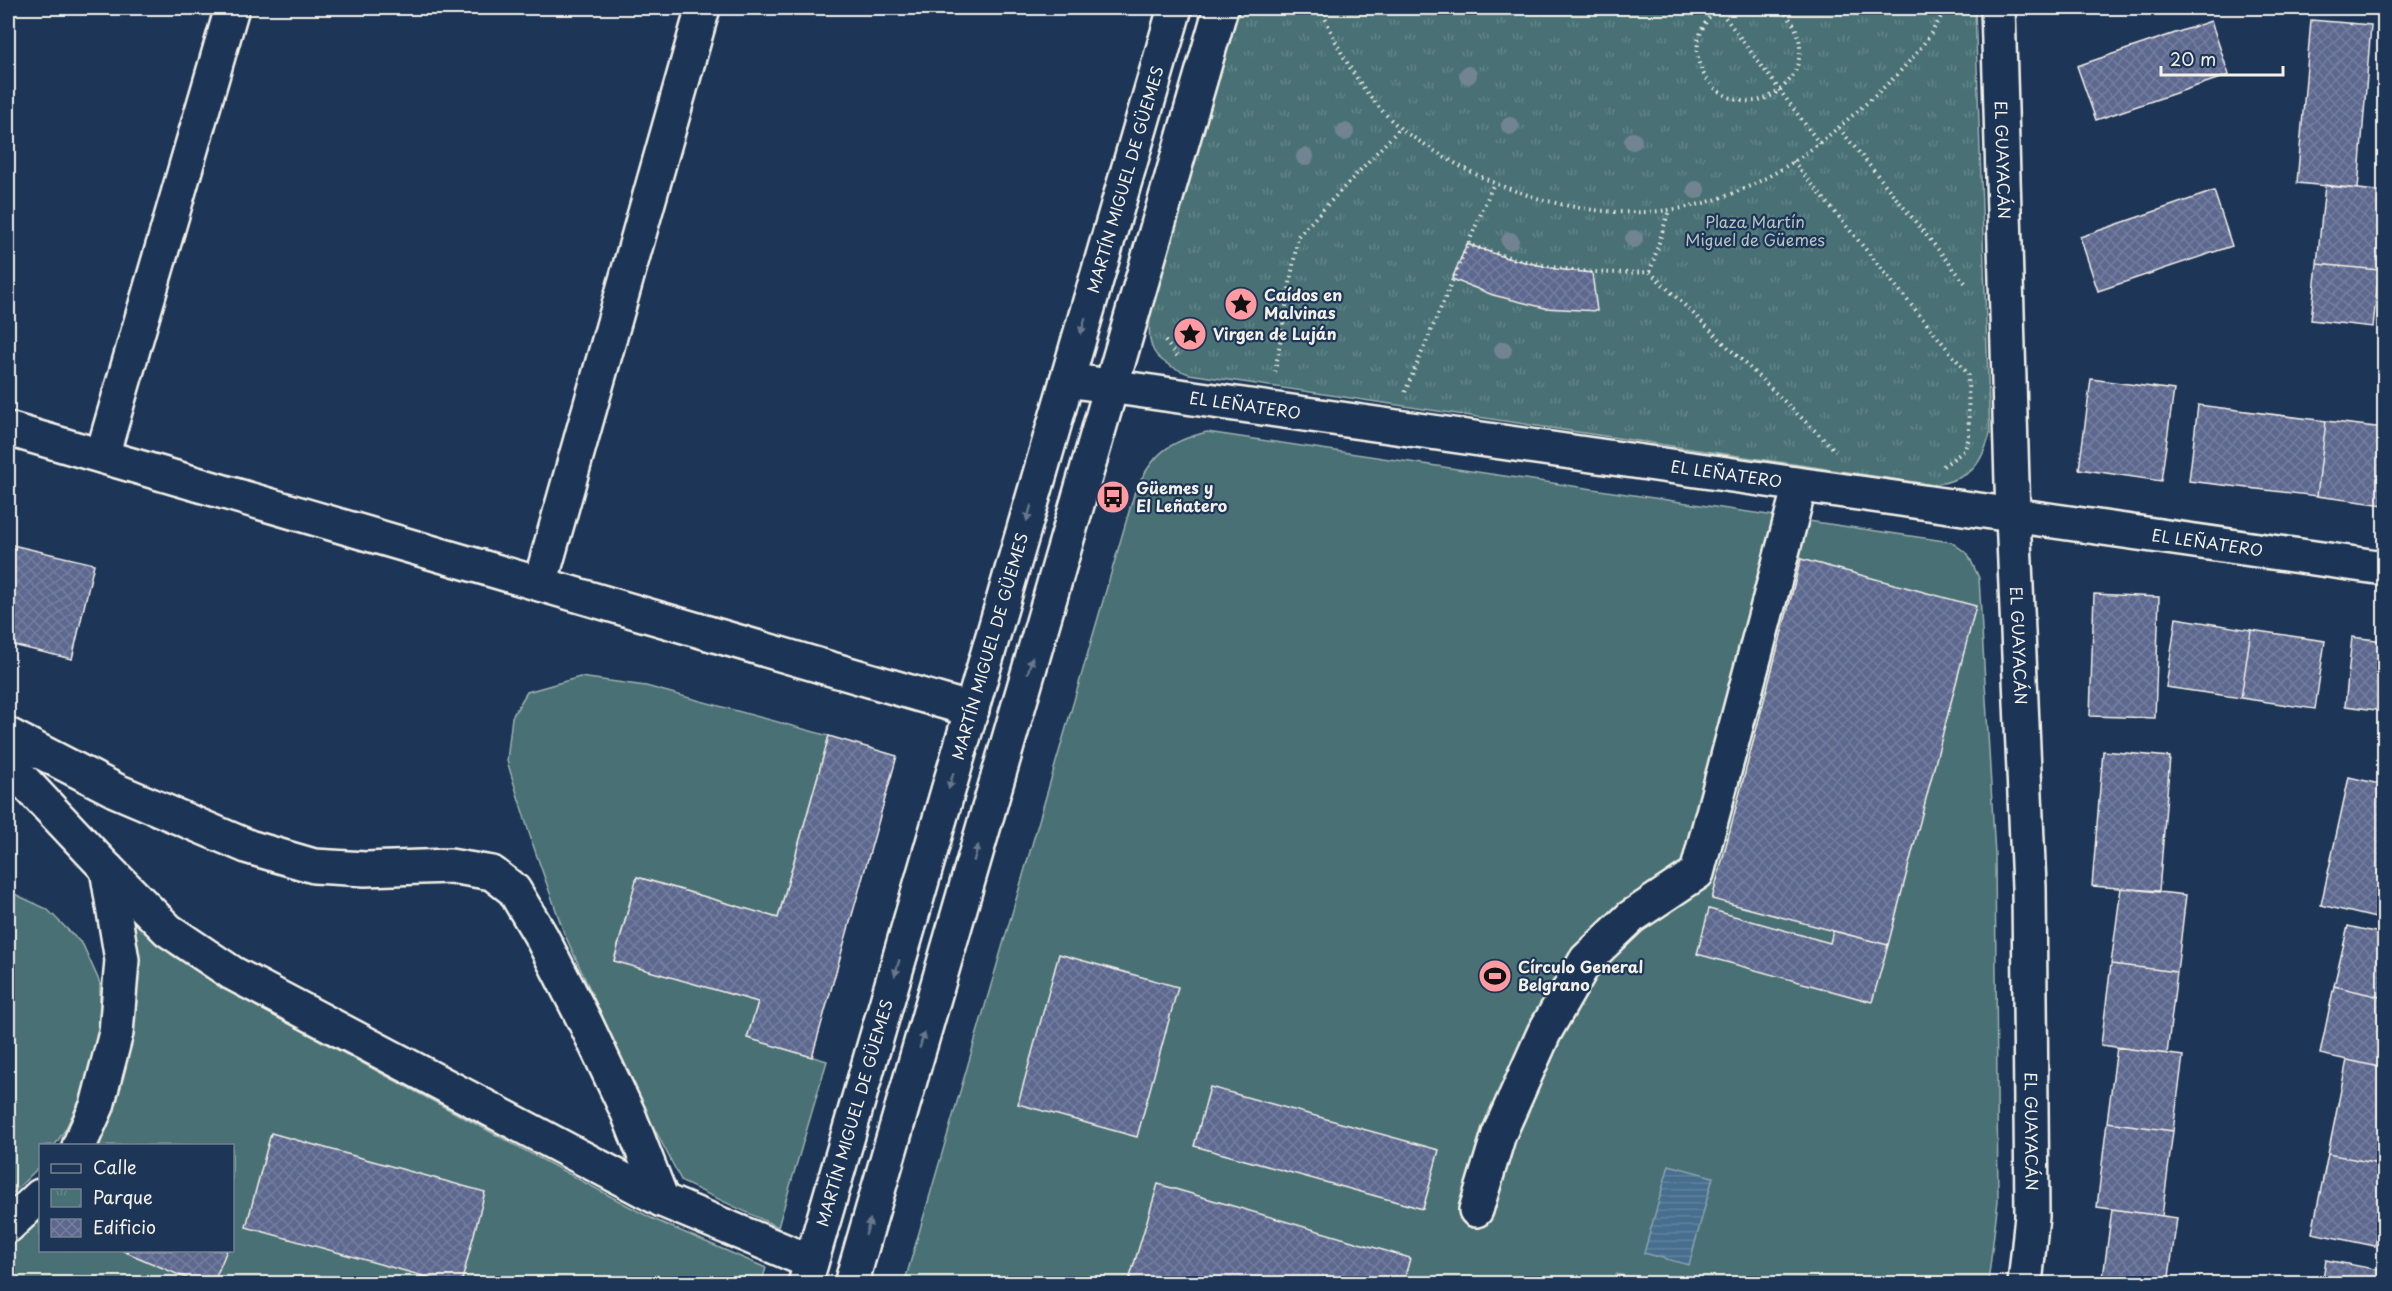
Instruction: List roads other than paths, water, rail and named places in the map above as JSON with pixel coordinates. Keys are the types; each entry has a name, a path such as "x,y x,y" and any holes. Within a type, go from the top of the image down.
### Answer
{"street":[{"path":"102,456 232,8"},
{"path":"540,584 703,8"},
{"name":"MARTÍN MIGUEL DE GÜEMES","path":"808,1273 1175,8"},
{"path":"851,1284 1221,8"},
{"name":"EL GUAYACÁN","path":"1998,8 2013,516 2029,887 2032,1216 2025,1284"},
{"name":"EL LEÑATERO","path":"1067,380 2385,568"},
{"path":"8,429 972,710"},
{"path":"1476,1210 1499,1134 1544,1033 1586,960 1631,917 1697,873 1800,485"},
{"path":"8,735 117,791 249,847 314,866 365,869 450,866 492,873 513,890 546,946 623,1104 662,1200"},
{"path":"8,764 106,869 168,930 232,973 662,1200 808,1273"},
{"path":"80,1144 97,1106 117,1023 122,960 106,869"},
{"path":"8,1226 39,1197"}],"water":[{"path":"1669,1165 1713,1177 1689,1265 1644,1253"},
{"path":"1616,1274 1644,1280 1644,1283 1614,1283"}],"place":[{"name":"Caídos en Malvinas","path":"1241,304"},
{"name":"Virgen de Luján","path":"1190,334"},
{"name":"Güemes y El Leñatero","path":"1113,497"},
{"name":"Círculo General Belgrano","path":"1495,976"}],"park label":[{"name":"Plaza Martín Miguel de Güemes","path":"1755,231"}]}
